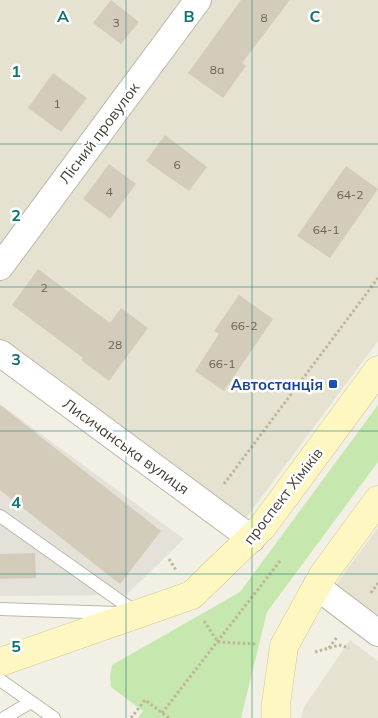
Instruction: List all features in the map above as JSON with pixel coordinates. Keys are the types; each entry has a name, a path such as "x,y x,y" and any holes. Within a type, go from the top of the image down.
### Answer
{"main road":[{"name":"проспект Хіміків","path":"0,662 192,596 252,539 378,370"},
{"path":"276,718 276,704 284,646 316,586 378,500"}],"street":[{"name":"Лісний провулок","path":"0,267 198,0"},
{"name":"Лисичанська вулиця","path":"0,353 252,539"},
{"path":"316,586 378,633"}],"lane":[{"path":"0,516 138,614"},
{"path":"0,609 138,614"},
{"path":"0,680 54,718"},
{"path":"4,718 31,702"}],"path":[{"path":"218,492 378,278"},
{"path":"169,559 192,596 202,618 218,642"},
{"path":"162,713 280,561"},
{"path":"218,642 284,646 318,652 339,645 355,649"},
{"path":"131,718 145,700 169,718"}],"shaded area":[{"path":"0,0 378,0 378,341 243,522 0,342"},
{"path":"0,404 184,539 126,595 0,596"},
{"path":"378,528 378,626 331,591"},
{"path":"350,640 378,661 378,718 301,718 304,707"}],"green space":[{"path":"378,405 378,462 267,612 241,718 138,718 143,711 111,687 112,665 240,592"}],"building":[{"path":"111,0 139,22 121,44 93,23"},
{"path":"241,0 290,0 242,63 246,66 223,98 188,73"},
{"path":"53,73 87,98 61,132 28,108"},
{"path":"165,135 207,167 189,191 146,161"},
{"path":"109,164 136,184 110,219 83,199"},
{"path":"346,166 378,189 330,258 297,236"},
{"path":"38,269 110,323 121,308 148,328 109,381 81,360 83,358 12,305"},
{"path":"239,295 273,319 224,391 195,371 219,334 214,331"},
{"path":"0,405 161,531 120,584 0,490"},
{"path":"35,553 36,578 0,579 0,554"}],"place":[{"name":"Автостанція","path":"333,384"}]}
